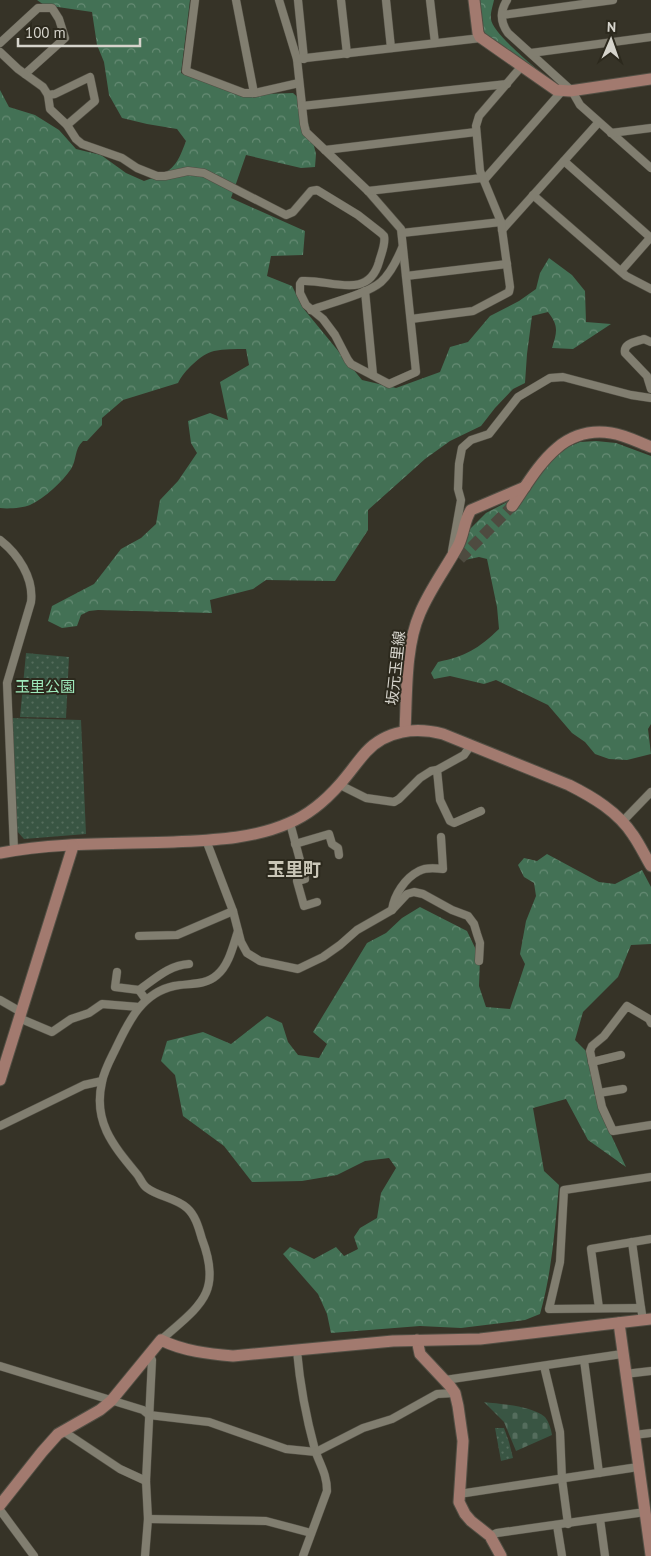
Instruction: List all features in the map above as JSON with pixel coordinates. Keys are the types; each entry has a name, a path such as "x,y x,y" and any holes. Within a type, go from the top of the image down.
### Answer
{"street":[{"path":"195,0 186,71 244,93 254,93 299,83"},
{"path":"236,0 254,93"},
{"path":"279,0 300,59"},
{"path":"0,52 43,87 48,95 50,109 67,125 76,139 82,144 122,158 137,168 161,177 182,172 195,171 204,173 286,215 293,212 311,191 317,190 358,216 384,236 385,241 374,276 366,281 348,286 325,281 302,280 300,293 306,306 323,319 351,364 389,384 416,372 402,233 401,229 368,191 306,132 299,83 298,0"},
{"path":"341,0 347,54"},
{"path":"386,0 391,48"},
{"path":"430,0 435,43"},
{"path":"474,0 478,34 481,38 550,87 568,91 651,79"},
{"path":"508,0 502,10 503,23 508,33 568,91 580,106 651,168"},
{"path":"502,15 613,0"},
{"path":"0,43 38,8 52,8 59,19 65,38 25,74"},
{"path":"530,53 651,37"},
{"path":"300,59 481,38"},
{"path":"411,319 473,311 507,294 510,287 502,226 480,171 476,126 479,116 521,66"},
{"path":"48,95 55,94 90,77 95,101 67,125"},
{"path":"302,106 507,84"},
{"path":"368,191 483,179 568,91"},
{"path":"402,233 502,226 533,195 598,122"},
{"path":"611,133 651,128"},
{"path":"325,150 476,132"},
{"path":"564,161 651,238 621,271"},
{"path":"533,195 621,271 651,290"},
{"path":"311,310 376,286 394,266 403,247"},
{"path":"406,276 507,264"},
{"path":"365,291 373,375"},
{"path":"651,342 644,339 628,344 624,350 647,376 651,389"},
{"path":"456,558 461,500 458,489 459,464 462,448 471,440 489,434 518,397 550,378 563,377 631,395 651,398"},
{"path":"512,506 550,453 578,435 600,432 612,433 651,447"},
{"name":"坂元玉里線","path":"406,730 408,665 419,613 437,583 456,558 468,514 471,510 525,487"},
{"path":"0,540 24,569 32,591 31,602 3,700 14,850"},
{"path":"0,852 47,846 206,840 262,833 290,823 319,805 340,785 367,750 385,738 406,730 430,731 471,745 581,791 600,803 622,822 633,835 651,866"},
{"path":"340,785 366,798 394,802 420,778 464,755 471,745"},
{"path":"436,770 440,800 450,821 454,823 481,811"},
{"path":"622,822 651,792"},
{"path":"290,823 305,879 297,881 304,906 317,902"},
{"path":"296,844 329,834 332,844 338,848 340,855"},
{"path":"392,910 393,901 409,878 420,870 443,868 441,837"},
{"path":"206,840 247,953 260,961 298,969 323,957 357,930 392,910 407,894 414,892 423,894 452,910 468,916 474,924 480,943 480,962"},
{"path":"0,1080 73,846"},
{"path":"139,936 177,935 232,911"},
{"path":"0,1505 58,1434 100,1410 111,1400 161,1340 204,1300 209,1286 208,1257 194,1217 180,1203 146,1188 137,1174 124,1160 111,1138 100,1113 102,1081 131,1016 139,1007 146,1000 164,989 201,982 216,976 227,963 238,931"},
{"path":"116,972 114,987 139,990 164,971 182,964 189,964"},
{"path":"139,990 146,1000"},
{"path":"0,1000 20,1015 52,1032 71,1019 89,1013 102,1004 139,1007"},
{"path":"651,1023 627,1006 604,1036 592,1046 590,1051 602,1108 613,1131 651,1125"},
{"path":"592,1062 620,1056"},
{"path":"0,1126 84,1085 102,1081"},
{"path":"599,1093 623,1089"},
{"path":"645,1316 599,1308 549,1309 560,1262 564,1190 651,1177"},
{"path":"599,1308 591,1249 651,1239"},
{"path":"632,1242 645,1316"},
{"path":"161,1340 174,1346 233,1356 367,1343 480,1339 619,1323 645,1316"},
{"path":"619,1323 651,1555"},
{"path":"417,1340 420,1354 445,1380 455,1394 463,1441 459,1502 465,1514 490,1536 501,1556"},
{"path":"297,1351 301,1394 316,1452 327,1480 327,1491 303,1556"},
{"path":"145,1556 148,1518 146,1481 152,1360 149,1354"},
{"path":"445,1380 622,1354"},
{"path":"584,1360 599,1473"},
{"path":"0,1366 143,1410 149,1415 209,1422 286,1449 316,1452 362,1428 392,1419 437,1394 455,1394"},
{"path":"544,1366 560,1432 562,1479 568,1524"},
{"path":"625,1374 651,1371"},
{"path":"63,1431 120,1469 146,1481"},
{"path":"634,1435 651,1433"},
{"path":"459,1494 638,1467"},
{"path":"0,1510 34,1556"},
{"path":"490,1536 496,1533 645,1512"},
{"path":"148,1518 266,1521 310,1533"},
{"path":"600,1519 605,1556"},
{"path":"557,1525 562,1556"}],"green space":[{"path":"37,0 190,0 181,73 223,87 265,94 293,93 303,102 316,154 315,167 301,168 246,155 231,198 305,231 303,255 271,256 267,276 292,286 303,308 362,380 396,388 440,372 450,347 468,342 490,316 519,301 536,289 540,273 549,258 572,275 585,291 586,322 611,324 573,349 552,348 556,329 552,317 548,312 532,316 525,383 513,389 481,426 450,441 425,459 368,510 368,530 335,581 266,580 253,589 210,600 212,613 98,610 89,611 81,615 77,626 62,628 48,621 52,606 94,584 121,549 141,538 156,524 160,500 178,481 197,453 191,443 188,421 210,413 228,420 220,382 249,365 246,349 214,351 193,364 178,383 123,400 102,418 102,425 87,441 83,441 80,444 71,469 53,489 30,505 0,508 0,90 9,107 35,115 59,130 76,149 101,155 126,173 144,181 161,175 172,168 186,141 177,129 122,118 109,95 104,62 97,45 92,12 44,5"},
{"path":"479,0 494,0 491,12 493,25 506,41 547,78 482,33"},
{"path":"580,442 616,443 651,456 651,724 648,729 651,754 627,760 609,759 595,754 585,742 572,733 548,705 496,680 484,684 450,676 434,679 431,673 438,662 471,651 485,642 499,629 497,607 487,559 479,557 465,560 460,556 470,529 486,513 513,499 558,451"},
{"name":"玉里公園","path":"26,653 69,657 66,718 20,717"},
{"path":"11,718 81,720 86,834 24,839 16,830"},
{"path":"547,854 599,882 615,884 642,870 651,887 651,944 631,945 618,977 583,1012 575,1040 587,1052 599,1109 626,1167 588,1140 566,1099 533,1108 544,1171 559,1185 550,1266 540,1314 525,1320 461,1328 420,1326 331,1333 327,1314 318,1294 283,1254 290,1247 314,1259 336,1247 344,1256 358,1249 354,1237 360,1228 377,1218 381,1193 396,1168 389,1158 365,1161 337,1175 302,1181 252,1182 224,1146 183,1116 175,1075 161,1061 167,1041 203,1032 231,1044 267,1016 282,1023 288,1042 298,1055 319,1058 327,1044 313,1032 367,943 386,933 402,918 420,907 467,931 480,958 479,986 486,1007 510,1009 525,964 520,954 526,921 536,896 534,883 524,877 518,865 524,858 537,861"},
{"path":"484,1402 516,1406 539,1413 545,1417 552,1435 516,1451 504,1422"},
{"path":"495,1428 504,1428 513,1458 501,1461"}],"tunnel":[{"path":"460,559 512,506"}],"district":[{"name":"玉里町","path":"294,870"}]}
